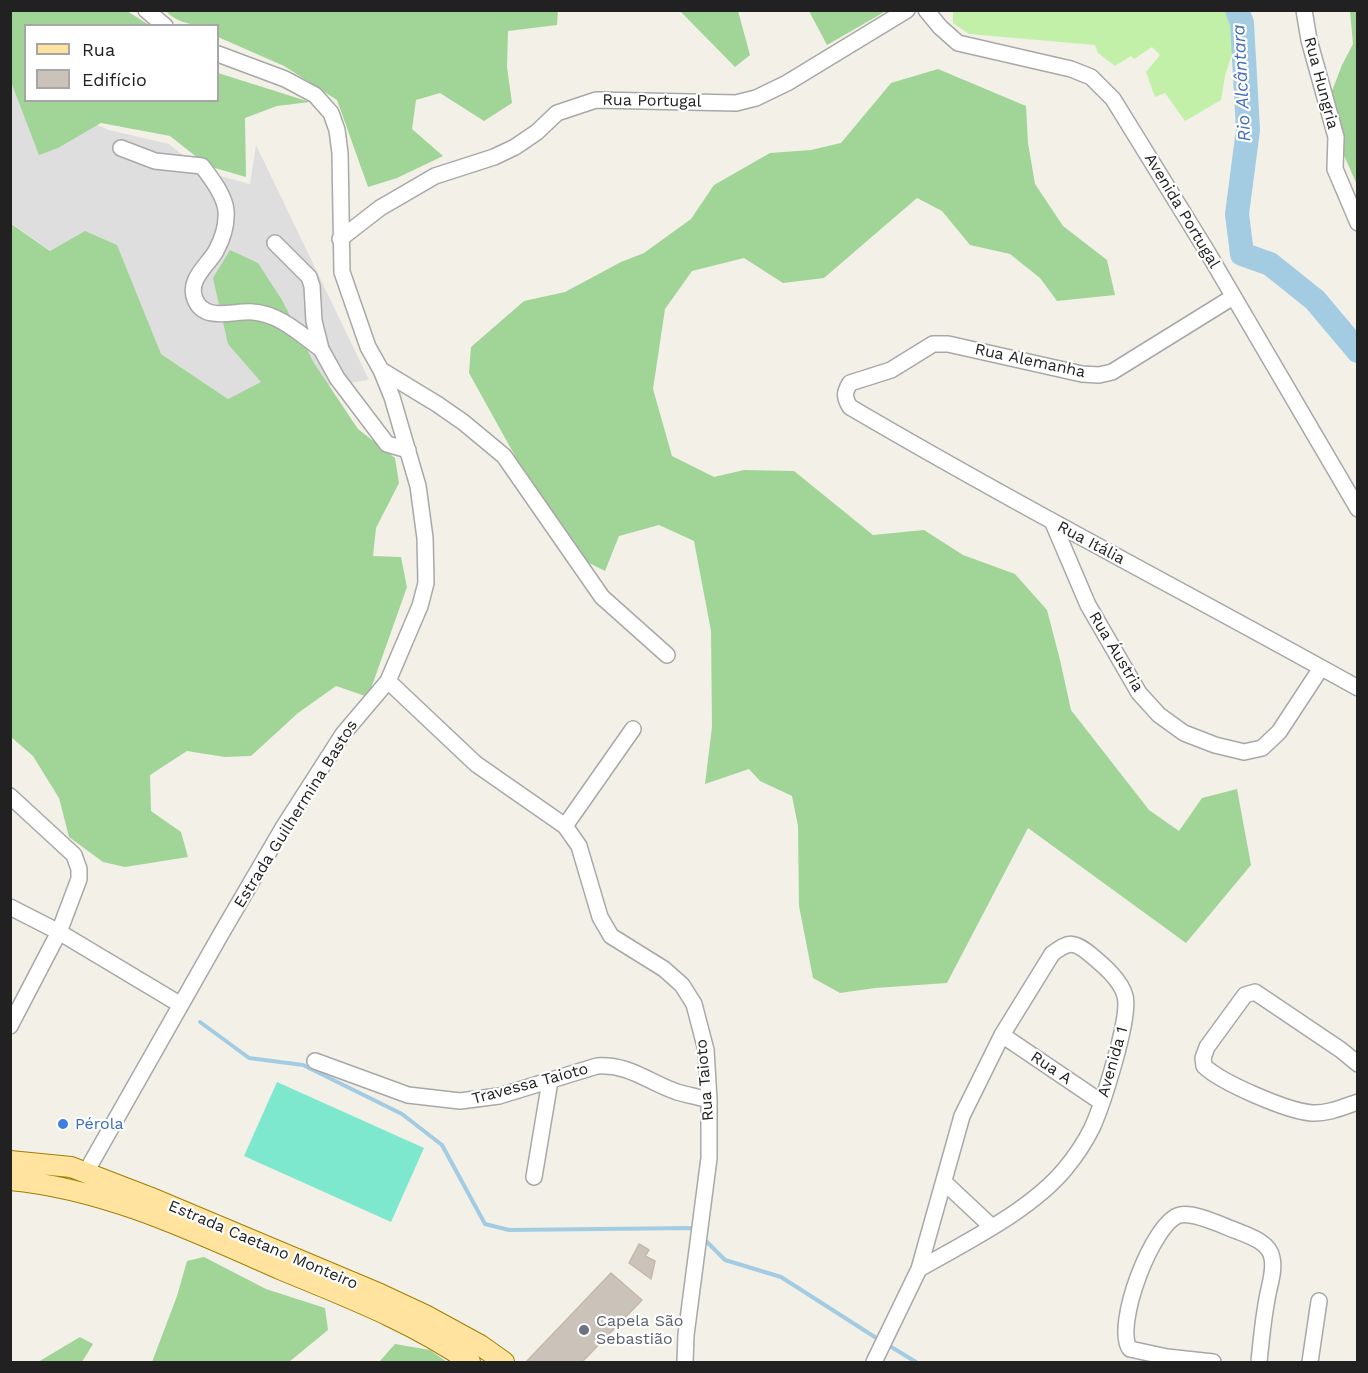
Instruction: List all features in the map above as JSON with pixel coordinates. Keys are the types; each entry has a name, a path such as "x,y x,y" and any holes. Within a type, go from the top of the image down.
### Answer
{"main road":[{"name":"Estrada Caetano Monteiro","path":"10,1161 48,1164 86,1172 380,1294 480,1345 504,1362"},
{"name":"Estrada Caetano Monteiro","path":"10,1180 91,1194 215,1241 359,1302 434,1338 470,1362"}],"street":[{"path":"146,10 163,24"},
{"name":"Rua Portugal","path":"340,239 380,208 435,176 495,158 515,147 537,132 557,113 596,100 736,103 756,98 907,10"},
{"name":"Avenida Portugal","path":"926,10 958,43 1071,69 1091,77 1113,99 1156,166 1358,509"},
{"name":"Rua Hungria","path":"1304,10 1309,40 1336,137 1335,169 1358,224"},
{"name":"Estrada Guilhermina Bastos","path":"86,1172 284,826 337,743 388,681 420,606 426,583 425,538 419,496 408,450 392,397 368,347 342,272 340,153 337,130 331,113 315,95 295,84 219,54"},
{"path":"121,148 155,160 202,166 213,180 226,208 224,232 216,252 194,282 194,299 203,310 219,314 251,311 271,314 321,349"},
{"path":"274,243 309,277 312,286 314,321 321,349 344,387 387,444 408,450"},
{"name":"Rua Alemanha","path":"850,382 891,370 933,344 948,344 1082,374 1105,374 1117,369 1233,297"},
{"path":"381,370 437,404 504,456 602,597 667,655"},
{"name":"Rua Itália","path":"850,382 845,392 845,399 850,407 1053,523 1358,688"},
{"name":"Rua Áustria","path":"1053,523 1088,605 1139,693 1159,715 1184,733 1215,745 1244,752 1262,748 1279,732 1321,668"},
{"name":"Rua Taioto","path":"388,681 476,764 565,826 579,846 600,917 611,936 664,969 681,985 694,1004 706,1050 709,1158 686,1335 685,1362"},
{"path":"565,826 633,729"},
{"path":"10,796 74,855 79,868 79,879 59,932 10,1026"},
{"path":"10,907 59,932 181,1005"},
{"name":"Avenida 1","path":"874,1362 919,1269 962,1116 1002,1035 1052,954 1064,945 1074,943 1095,958 1119,983 1125,996 1127,1010 1092,1127 1065,1170 1044,1191 992,1227 919,1269"},
{"path":"1358,1064 1255,992 1245,995 1207,1047 1203,1058 1204,1066 1224,1080 1290,1108 1313,1113 1332,1111 1358,1102"},
{"name":"Rua A","path":"1002,1035 1101,1102"},
{"name":"Travessa Taioto","path":"315,1061 408,1095 460,1101 499,1096 597,1066 611,1065 624,1067 677,1092 709,1100"},
{"path":"534,1177 550,1081"},
{"path":"944,1182 992,1227"},
{"path":"1212,1362 1143,1353 1130,1349 1126,1338 1128,1315 1136,1283 1154,1242 1163,1228 1174,1217 1182,1214 1193,1215 1247,1235 1262,1243 1272,1254 1273,1271 1262,1330 1259,1362"},
{"path":"1310,1362 1319,1301"}],"shaded area":[{"path":"10,82 24,98 24,102 33,102 65,111 109,130 169,144 202,171 250,184 256,145 369,380 228,399 161,354 51,251 11,223"}],"green space":[{"path":"11,11 127,11 147,24 24,24 24,102 219,102 219,73 310,102 277,106 245,118 246,177 208,166 170,136 101,123 58,148 39,155 11,82"},
{"path":"166,11 558,11 557,25 508,31 507,67 512,103 484,121 440,93 416,100 412,129 443,156 397,178 368,187 337,100 284,66 219,37 219,24 192,24 171,16"},
{"path":"680,11 738,11 750,55 735,67"},
{"path":"809,11 886,11 827,45"},
{"path":"953,11 1232,11 1235,44 1225,76 1221,100 1185,121 1165,93 1155,97 1146,72 1160,55 1152,47 1134,59 1131,56 1115,66 1098,53 1095,45 969,34 953,23"},
{"path":"1350,11 1357,11 1357,185 1343,153 1327,104 1353,44"},
{"path":"938,69 1026,106 1028,143 1035,184 1063,226 1107,260 1115,295 1057,301 1040,278 1010,254 970,245 942,211 917,198 824,278 783,283 744,258 692,271 665,309 653,389 672,456 714,477 744,470 794,471 873,535 924,530 963,555 1015,574 1047,610 1071,710 1149,810 1179,831 1202,798 1237,789 1251,865 1186,943 1028,828 947,983 840,993 813,978 799,906 798,826 792,796 760,781 749,769 705,784 712,727 711,631 694,541 659,525 619,536 605,571 577,557 535,492 469,373 471,347 524,301 565,292 621,262 644,253 691,219 714,185 770,153 811,150 841,143 891,83"},
{"path":"10,223 50,251 85,231 117,245 161,354 228,399 261,382 228,344 213,278 230,250 258,263 282,300 314,363 358,429 395,458 399,483 376,528 373,556 401,557 407,587 368,697 336,686 298,713 251,756 225,757 187,751 150,775 151,811 181,832 188,857 125,867 103,862 69,837 59,798 33,756 11,737"},
{"path":"277,1082 424,1148 391,1222 244,1156"},
{"path":"204,1257 266,1289 325,1308 328,1330 289,1362 152,1362 177,1296 187,1261"},
{"path":"80,1337 93,1344 82,1362 38,1362"},
{"path":"395,1344 430,1350 447,1362 379,1362"}],"building":[{"path":"639,1244 649,1250 645,1256 655,1261 651,1279 629,1263"},
{"name":"Capela São Sebastião","path":"611,1273 642,1300 582,1362 527,1361"}],"waterway":[{"name":"Rio Alcântara","path":"1237,10 1242,23 1248,130 1237,214 1242,254 1270,264 1315,300 1358,351"},
{"path":"200,1022 249,1058 303,1065 402,1114 442,1145 485,1224 509,1230 692,1228 695,1231"},
{"path":"703,1238 725,1260 781,1277 881,1341"},
{"path":"888,1345 916,1362"}],"place":[{"name":"Pérola","path":"63,1124"},
{"name":"Capela São Sebastião","path":"584,1330"}]}
